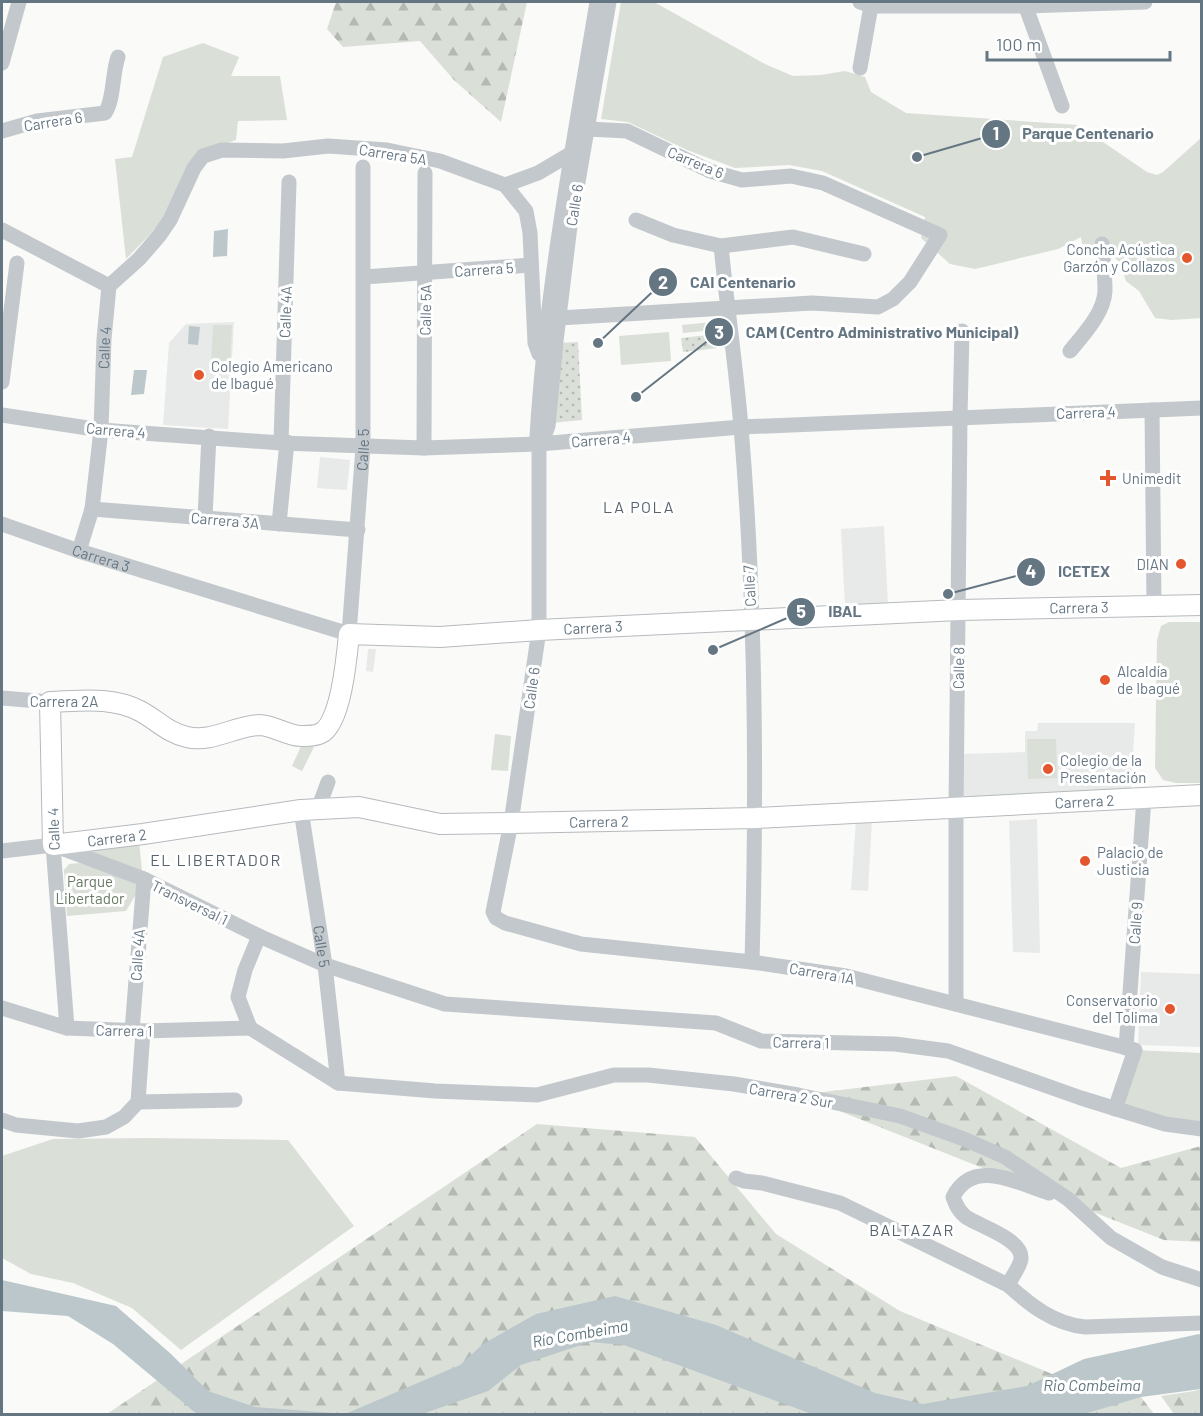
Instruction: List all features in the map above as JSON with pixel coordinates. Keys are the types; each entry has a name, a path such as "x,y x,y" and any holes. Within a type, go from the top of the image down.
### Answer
{"main road":[{"name":"Carrera 3","path":"349,634 440,637 539,630 959,610 1202,605"},
{"name":"Calle 5","path":"327,728 338,703 346,671 349,634"},
{"name":"Carrera 2A","path":"50,702 98,700 120,703 140,711 174,733 189,738 204,738 237,728 260,725 297,736 316,735 327,728"},
{"name":"Calle 4","path":"50,702 53,844"},
{"name":"Carrera 2","path":"53,844 143,834 310,810 359,807 440,824 511,823 756,818 1202,795"}],"street":[{"path":"2,63 20,2"},
{"name":"Calle 6","path":"505,923 496,918 493,912 511,823 539,630 539,444 537,436 542,360 554,268 597,2"},
{"name":"Calle 6","path":"539,444 548,426 570,224 609,2"},
{"path":"860,68 867,3 1145,2"},
{"path":"1025,4 1062,106"},
{"name":"Carrera 6","path":"2,130 37,121 105,113 109,107 117,57"},
{"path":"505,185 538,173 572,153 588,129"},
{"name":"Carrera 6","path":"588,129 627,131 710,171 742,180 791,176 823,183 940,235 910,282 893,299 878,307 812,303 729,309"},
{"name":"Carrera 5A","path":"109,286 139,259 159,236 170,220 194,168 203,156 222,150 283,151 328,146 387,150 440,161 505,185"},
{"name":"Calle 5","path":"349,634 363,447 363,167"},
{"name":"Calle 5A","path":"424,448 425,172"},
{"name":"Calle 4A","path":"279,524 284,443 288,182"},
{"name":"Calle 6","path":"505,185 526,211 530,233 535,343 542,360"},
{"path":"636,220 673,235 721,246 793,237 864,254"},
{"path":"2,230 109,286"},
{"path":"1070,351 1102,305 1105,292 1102,244"},
{"name":"Calle 7","path":"721,246 741,427 751,619 756,818 752,962"},
{"path":"2,382 17,263"},
{"name":"Carrera 5","path":"364,277 531,265"},
{"name":"Calle 4","path":"80,551 92,509 101,430 104,339 109,286"},
{"path":"559,318 729,309"},
{"name":"Calle 8","path":"956,1004 962,331"},
{"name":"Carrera 4","path":"2,415 101,430 284,443 424,448 539,444 741,427 1202,408"},
{"path":"1152,410 1154,606"},
{"path":"205,517 209,436"},
{"name":"Carrera 3A","path":"92,509 358,530"},
{"name":"Carrera 3","path":"2,524 80,551 349,634"},
{"name":"Carrera 2A","path":"2,698 50,702"},
{"name":"Calle 5","path":"328,782 310,810 338,1083"},
{"name":"Calle 9","path":"1115,1108 1131,1049 1144,798"},
{"name":"Calle 4","path":"53,844 67,1028"},
{"name":"Carrera 2","path":"2,851 53,844"},
{"name":"Transversal 1","path":"53,844 144,879 259,936 325,965"},
{"name":"Calle 4A","path":"138,1101 138,1031 144,879"},
{"name":"Carrera 1A","path":"505,923 581,944 752,962 846,976 1131,1049"},
{"path":"259,936 245,970 238,997 250,1028 338,1083"},
{"name":"Carrera 1","path":"325,965 445,1004 716,1023 761,1041 895,1044 934,1048 1165,1124 1202,1129"},
{"name":"Carrera 1","path":"2,1008 67,1028 138,1031 250,1028"},
{"name":"Carrera 2 Sur","path":"338,1083 435,1091 537,1095 614,1075 648,1075 734,1084 900,1116 964,1139 1005,1157 1068,1199 1111,1238 1162,1267 1202,1280"},
{"path":"2,1120 16,1125 78,1131 106,1127 124,1117 138,1101 235,1100"},
{"path":"1008,1285 1021,1259 1019,1249 1011,1240 964,1216 953,1197 958,1188 974,1177 989,1173 1068,1199"},
{"path":"736,1178 840,1203 1008,1285 1031,1305 1072,1326 1085,1328 1202,1323"}],"shaded area":[{"name":"Colegio Americano de Ibagué","path":"234,322 228,429 163,425 169,343 186,324"},
{"path":"320,457 350,460 347,490 317,488"},
{"path":"884,526 888,605 845,608 841,529"},
{"path":"368,649 376,649 373,672 366,671"},
{"name":"Colegio de la Presentación","path":"1038,723 1135,723 1131,787 1129,789 963,797 963,754 1025,752 1025,731 1037,731"},
{"path":"872,819 868,891 851,890 856,820"},
{"path":"1037,819 1040,953 1013,952 1009,821"},
{"name":"Conservatorio del Tolima","path":"1141,972 1201,974 1201,1047 1138,1045"}],"green space":[{"path":"336,2 527,2 501,122 454,80 420,41 343,47 327,29"},
{"path":"621,2 654,2 765,64 793,76 845,71 865,77 871,92 906,113 1078,125 1147,172 1157,175 1201,138 1201,318 1172,320 1155,318 1139,291 1126,281 1121,266 1107,245 1083,249 1081,237 1058,249 975,269 950,264 921,238 925,217 822,171 789,165 735,168 687,150 628,122 601,119"},
{"path":"203,43 239,57 231,76 280,76 287,120 238,121 236,140 197,154 167,217 126,259 115,159 132,157 163,57"},
{"path":"722,321 723,329 683,333 682,325"},
{"path":"213,325 232,325 230,363 211,362"},
{"path":"669,332 671,361 621,365 619,336"},
{"path":"726,333 727,347 683,352 681,338"},
{"path":"578,342 582,420 551,423 558,343"},
{"path":"1169,622 1201,622 1201,783 1176,783 1163,780 1155,768 1157,640 1161,626"},
{"path":"495,734 511,736 508,771 491,770"},
{"path":"1027,739 1056,739 1057,778 1028,779"},
{"path":"303,742 314,747 302,771 292,766"},
{"path":"139,840 142,871 71,848"},
{"name":"Parque Libertador","path":"79,863 136,877 141,886 126,911 67,916 64,870 69,864"},
{"path":"1135,1050 1201,1053 1201,1129 1115,1109"},
{"path":"956,1076 1121,1168 1201,1146 1201,1242 1164,1240 799,1095"},
{"path":"537,1124 695,1137 776,1234 900,1311 1052,1374 1141,1397 1154,1414 107,1414"},
{"path":"53,1139 288,1140 354,1226 181,1350 132,1308 73,1283 31,1274 2,1258 2,1156"},
{"path":"1201,1390 1201,1414 1174,1414 1161,1396"}],"water":[{"path":"228,229 227,256 213,257 214,231"},
{"path":"189,326 200,327 198,345 188,344"},
{"path":"134,370 147,370 144,394 131,395"},
{"path":"2,1280 116,1306 171,1354 208,1391 255,1407 345,1414 197,1414 113,1344 68,1316 2,1311"},
{"name":"Rio Combeima","path":"615,1296 716,1325 875,1393 923,1404 1027,1386 1084,1359 1201,1335 1201,1389 1141,1397 1084,1414 812,1414 624,1345 590,1342 521,1365 488,1391 422,1414 345,1414 460,1365 483,1344 536,1314"}],"place":[{"name":"Parque Centenario","path":"917,157"},
{"name":"Concha Acústica Garzón y Collazos","path":"1187,258"},
{"name":"CAI Centenario","path":"598,343"},
{"name":"Colegio Americano de Ibagué","path":"199,375"},
{"name":"CAM (Centro Administrativo Municipal)","path":"636,397"},
{"name":"Unimedit","path":"1108,478"},
{"name":"DIAN","path":"1181,564"},
{"name":"ICETEX","path":"948,594"},
{"name":"IBAL","path":"713,650"},
{"name":"Alcaldía de Ibagué","path":"1105,680"},
{"name":"Colegio de la Presentación","path":"1048,769"},
{"name":"Palacio de Justicia","path":"1085,861"},
{"name":"Conservatorio del Tolima","path":"1170,1009"}],"district":[{"name":"LA POLA","path":"639,506"},
{"name":"EL LIBERTADOR","path":"216,859"},
{"name":"BALTAZAR","path":"912,1229"}],"water label":[{"name":"Río Combeima","path":"580,1333"}]}
